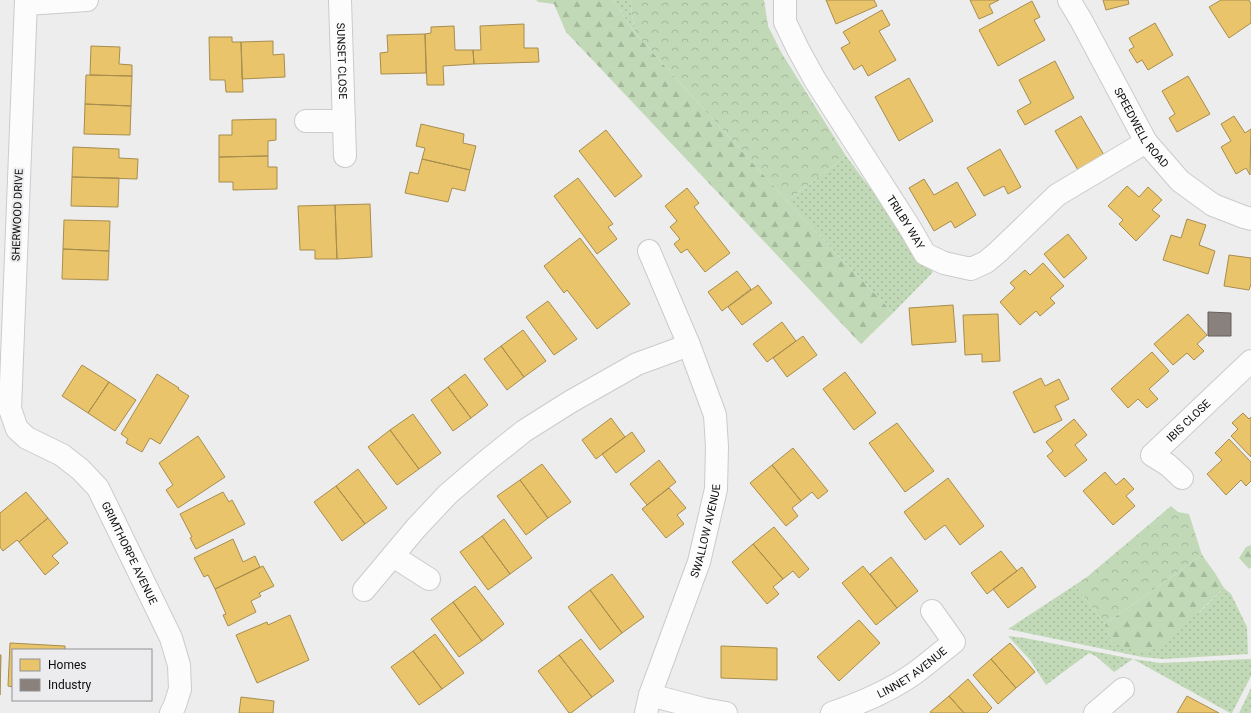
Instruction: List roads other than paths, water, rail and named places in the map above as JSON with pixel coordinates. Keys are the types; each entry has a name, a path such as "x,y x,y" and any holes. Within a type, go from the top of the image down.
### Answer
{"street":[{"path":"26,2 87,0"},
{"name":"SUNSET CLOSE","path":"340,0 345,156"},
{"name":"TRILBY WAY","path":"785,0 785,22 815,80 910,228 925,254 944,263 971,269 986,262 1057,195 1146,142"},
{"name":"SPEEDWELL ROAD","path":"1069,0 1146,142 1180,181 1213,205 1251,219"},
{"name":"SHERWOOD DRIVE","path":"9,432 26,2"},
{"path":"306,121 344,121"},
{"name":"SWALLOW AVENUE","path":"648,704 699,562 716,488 715,415 689,345 649,251"},
{"path":"364,590 416,528 448,494 524,431 570,402 637,364 689,345"},
{"name":"IBIS CLOSE","path":"1182,478 1168,465 1152,455 1251,361"},
{"name":"GRIMTHORPE AVENUE","path":"9,432 27,438 62,455 81,470 98,488 171,638 179,665 180,689 171,713"},
{"path":"393,556 429,579"},
{"name":"LINNET AVENUE","path":"832,713 857,704 888,689 915,673 954,642 932,611"},
{"path":"1096,713 1123,690"},
{"path":"648,704 703,709 726,713"}]}
